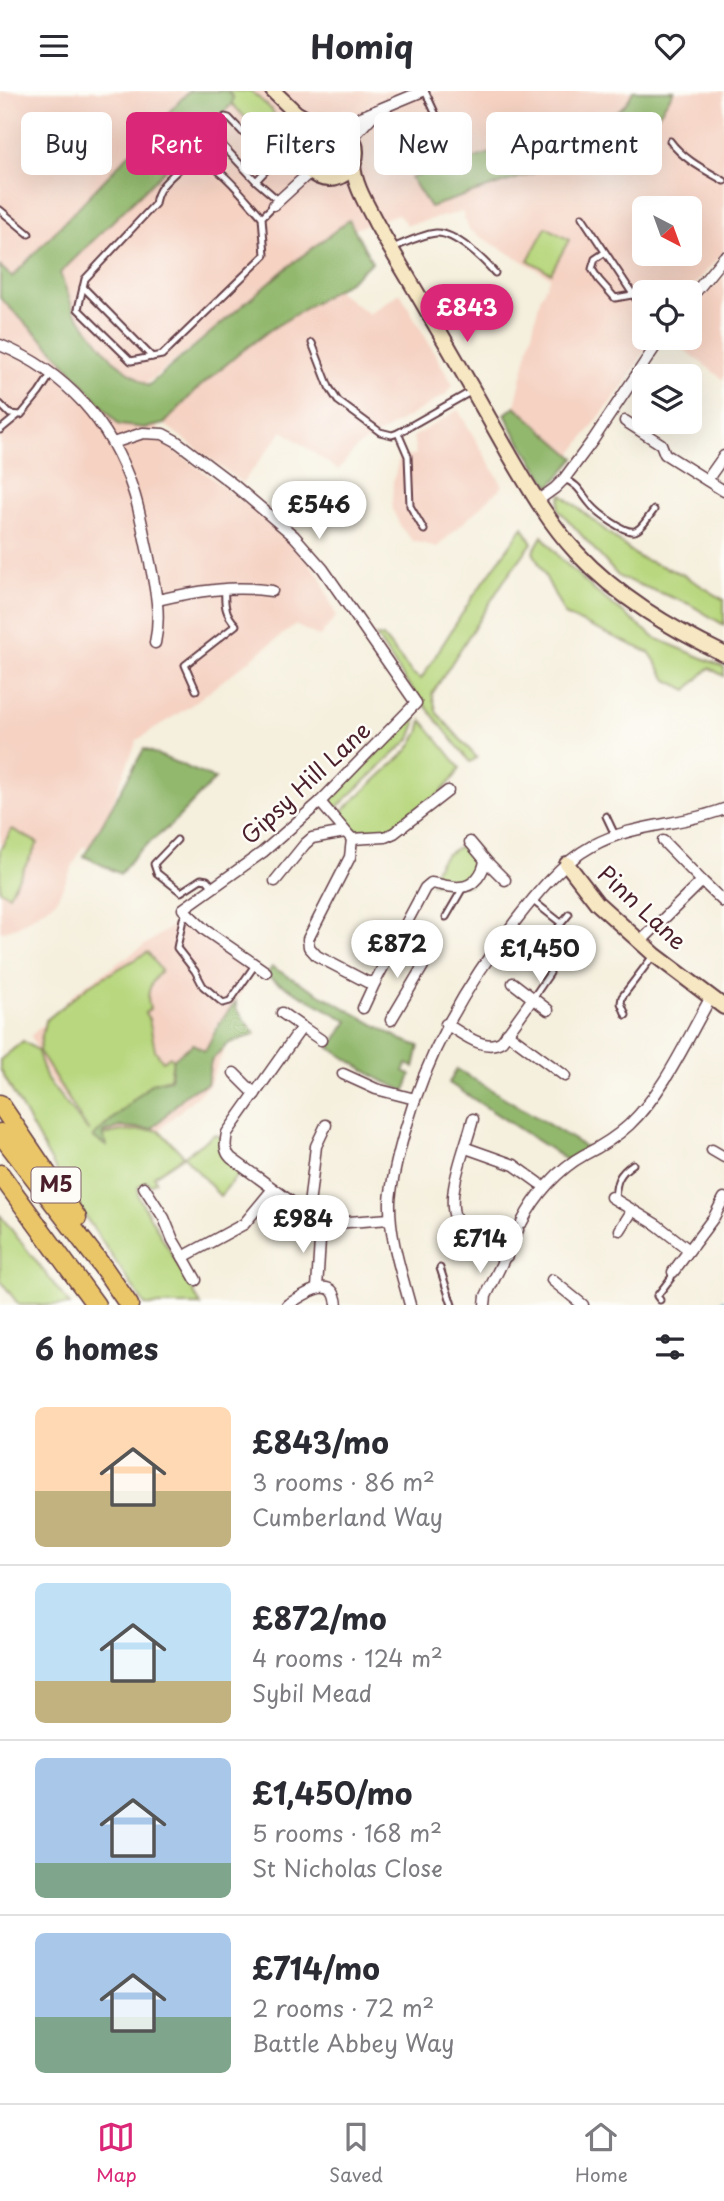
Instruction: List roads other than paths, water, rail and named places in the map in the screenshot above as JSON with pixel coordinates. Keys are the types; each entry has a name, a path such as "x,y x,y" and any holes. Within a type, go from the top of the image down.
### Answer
{"highway":[{"name":"M5","path":"0,1104 72,1207 105,1271"},
{"name":"M5","path":"0,1133 129,1305"},
{"name":"M5","path":"0,1174 96,1305"},
{"name":"M5","path":"0,1192 42,1229"}],"main road":[{"path":"273,91 295,112"},
{"path":"316,175 324,179 334,179 342,175"},
{"path":"354,175 390,249 537,501 579,555 618,590 657,619 724,655"},
{"path":"334,179 367,205"},
{"name":"Pinn Lane","path":"567,864 597,904 655,955 724,1007"}],"street":[{"path":"360,116 424,91"},
{"path":"360,129 377,110"},
{"path":"277,203 307,175"},
{"path":"702,284 724,257"},
{"path":"0,345 52,373 78,395 113,443 133,489 158,600 155,643"},
{"path":"537,501 564,479 653,350"},
{"path":"625,421 661,444 665,454 724,491"},
{"name":"Gipsy Hill Lane","path":"113,443 143,433 163,434 244,493 294,536 323,569 416,703 320,802 263,852 213,887 185,912"},
{"path":"708,480 724,456"},
{"path":"158,600 225,588 272,591"},
{"path":"275,881 304,844 312,838 349,835 385,837 448,791"},
{"path":"320,802 349,835 350,857 308,939 309,947 317,956 368,982 375,982"},
{"path":"410,1305 393,1242 390,1219 400,1147 415,1100 446,1024 485,962 549,880 592,845 642,827 696,818 724,809"},
{"path":"663,841 724,902"},
{"path":"470,842 505,880"},
{"path":"363,1008 425,888 431,883 460,887 469,885 483,871 485,860"},
{"path":"640,942 702,881"},
{"path":"185,912 205,930 266,972"},
{"path":"391,1020 423,966 425,956 423,952 398,941"},
{"path":"513,983 548,1010"},
{"path":"485,1305 486,1296 533,1203 556,1176 628,1126 643,1110 671,1067 710,997"},
{"path":"446,1024 486,1046 496,1045 533,998"},
{"path":"282,1013 321,1040"},
{"path":"302,1027 227,1133 228,1154 321,1224 390,1219"},
{"path":"507,1033 565,1076"},
{"path":"234,1073 255,1094"},
{"path":"343,1074 376,1089 415,1100"},
{"path":"473,1119 452,1196 453,1216 461,1228 507,1256"},
{"path":"308,1214 316,1146 326,1125"},
{"path":"466,1148 514,1165 539,1183"},
{"path":"712,1150 724,1157"},
{"path":"144,1187 164,1218 196,1280"},
{"path":"183,1257 244,1224 273,1189"},
{"path":"673,1272 714,1217 724,1198"},
{"path":"613,1199 657,1225 689,1250"},
{"path":"620,1230 632,1211"},
{"path":"317,1288 321,1224"},
{"path":"552,1280 571,1301 583,1305"},
{"path":"287,1305 317,1288 335,1293 337,1305"}],"lane":[{"path":"424,91 435,112"},
{"path":"256,181 271,165 270,161 225,117 212,128 211,133 256,181 277,203 262,217"},
{"path":"670,141 701,169 724,181"},
{"path":"201,161 216,168 262,217 265,255 162,355 131,361 78,309 83,286 85,279 155,204 162,184 190,163 201,161"},
{"path":"0,210 29,234"},
{"path":"582,217 632,295 615,298 599,280 592,269 595,259 604,253"},
{"path":"390,249 436,233 448,236 463,245 486,263 495,274"},
{"path":"83,286 152,356"},
{"path":"312,342 329,387 338,401 380,432 392,435 398,433 472,391"},
{"path":"0,430 21,415 52,373"},
{"path":"0,404 10,414 17,416"},
{"path":"398,433 408,456 410,506 424,530"},
{"path":"564,479 572,482 585,495 590,505 627,530 635,531 654,510"},
{"path":"196,689 185,665 236,625 227,614 225,588"},
{"path":"606,816 615,835"},
{"path":"177,840 154,864 157,873 181,892 201,879 207,880 213,887"},
{"path":"446,917 464,886"},
{"path":"532,900 561,923"},
{"path":"185,912 177,948 210,993 226,1003 230,1001 255,965"},
{"path":"556,930 569,914"},
{"path":"626,1015 621,1003 622,997 655,955"},
{"path":"533,998 550,973"},
{"path":"613,1199 617,1179 622,1171 633,1164"},
{"path":"440,1268 452,1305"},
{"path":"660,1300 657,1296 673,1272"}],"waterway":[{"path":"720,1305 724,1301"}]}
